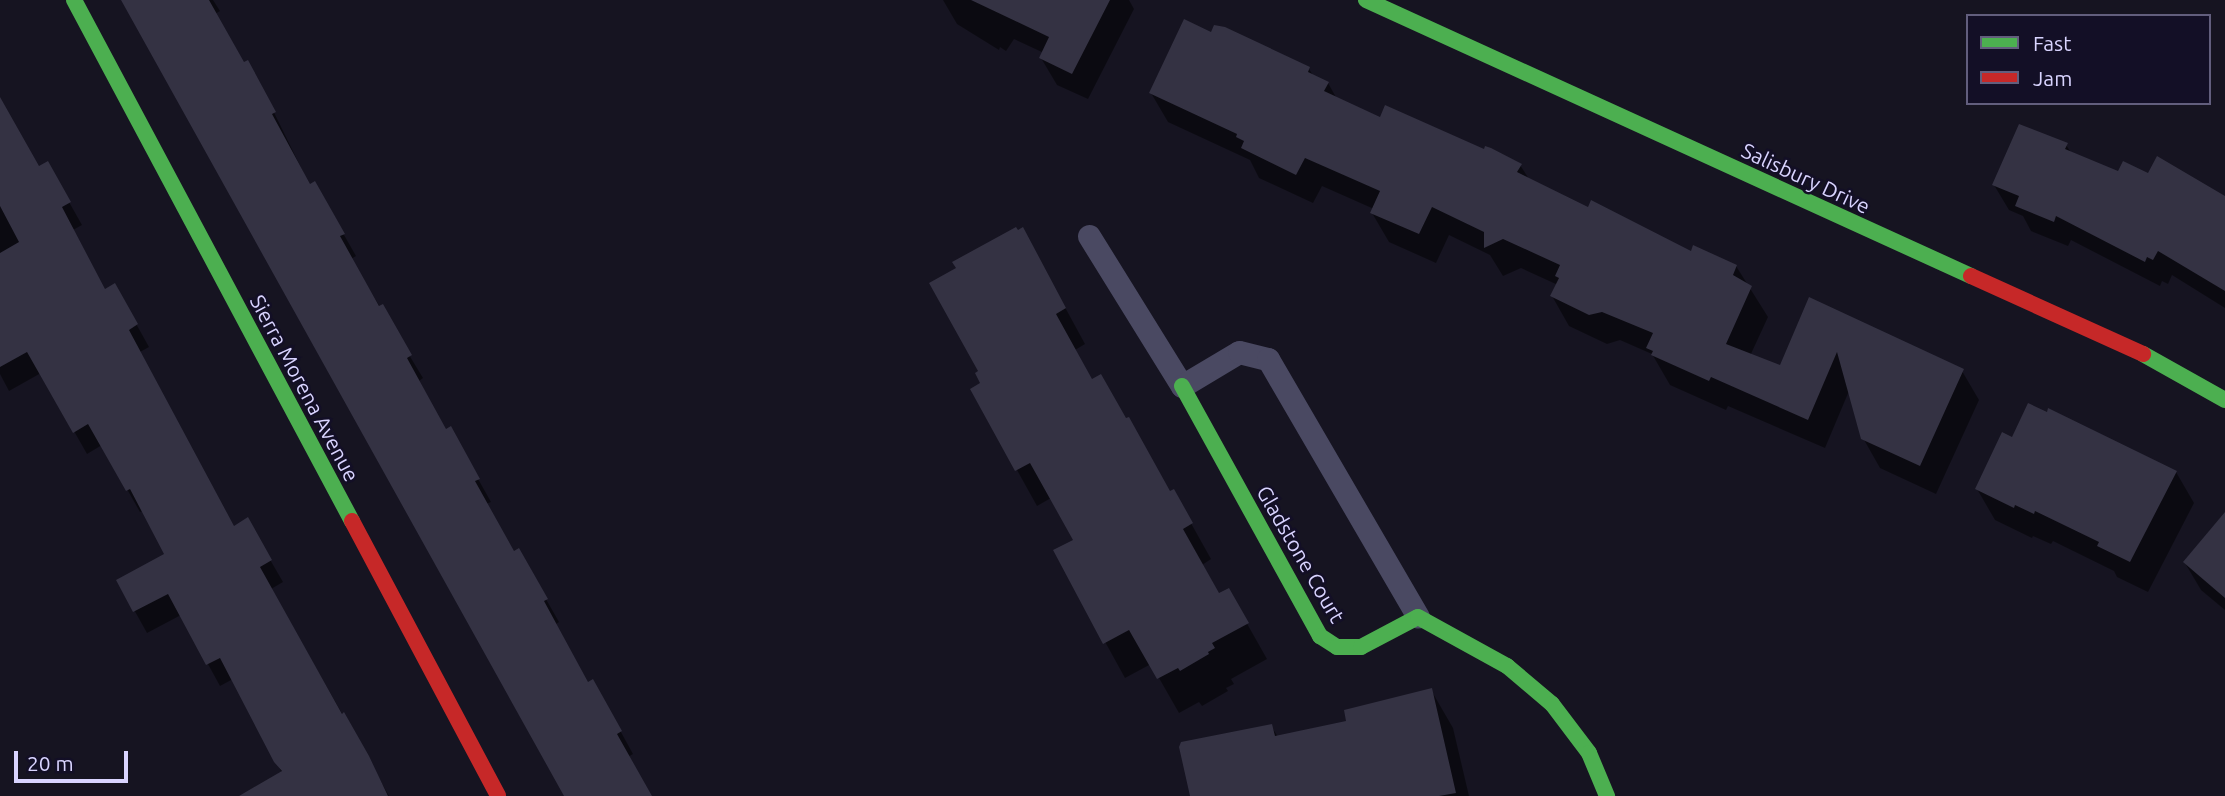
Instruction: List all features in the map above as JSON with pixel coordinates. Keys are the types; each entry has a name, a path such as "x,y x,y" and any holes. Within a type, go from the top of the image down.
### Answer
{"street":[{"name":"Sierra Morena Avenue","path":"75,0 498,796"},
{"name":"Salisbury Drive","path":"1366,0 2153,359 2225,400"},
{"name":"Gladstone Court","path":"1182,386 1320,636 1337,647 1361,647 1418,617"},
{"path":"1418,617 1507,666 1552,704 1589,753 1606,796"}],"lane":[{"path":"1089,236 1182,386 1240,352 1268,359 1418,617"}],"building":[{"path":"121,0 209,0 244,62 248,60 276,112 272,114 310,184 315,181 345,234 340,236 379,306 383,304 412,355 407,358 446,429 451,426 480,479 475,481 514,551 519,548 548,599 544,601 588,682 593,679 622,731 617,734 652,796 564,796"},
{"path":"971,0 1110,0 1072,74 1039,58 1049,37"},
{"path":"1184,19 1211,32 1214,25 1225,27 1310,67 1308,72 1329,82 1324,91 1380,117 1385,105 1484,149 1485,146 1491,148 1522,164 1517,172 1588,207 1591,200 1691,251 1693,245 1737,265 1733,275 1752,286 1726,344 1780,365 1809,297 1964,369 1920,466 1861,439 1837,352 1808,420 1711,377 1709,381 1651,355 1653,351 1646,348 1653,333 1602,312 1589,315 1550,296 1559,278 1555,276 1560,265 1503,239 1484,248 1484,232 1432,207 1419,234 1370,213 1380,191 1305,158 1296,175 1241,148 1244,141 1236,137 1237,134 1149,93"},
{"path":"0,97 39,166 48,161 71,202 62,207 105,289 115,283 138,324 129,330 234,526 248,517 272,560 260,567 342,714 344,712 369,756 388,796 239,796 282,771 274,762 220,658 206,665 168,594 133,612 116,580 164,554 130,489 126,491 88,424 73,433 27,352 0,367 0,253 19,242 0,206"},
{"path":"2019,124 2068,143 2065,149 2118,171 2123,161 2148,173 2157,156 2225,196 2225,291 2158,251 2153,260 2147,257 2145,262 2056,216 2054,222 2015,206 2019,196 1992,185"},
{"path":"1016,227 1018,230 1023,227 1066,308 1056,314 1092,379 1101,374 1126,418 1129,417 1170,491 1174,489 1193,523 1183,529 1219,593 1229,588 1249,623 1212,643 1215,648 1208,652 1209,654 1180,671 1178,668 1157,679 1129,630 1103,644 1053,550 1073,540 1030,463 1015,471 970,389 980,383 975,373 978,371 929,283 956,268 952,262"},
{"path":"2028,403 2047,412 2048,408 2177,471 2130,562 2097,546 2099,542 2035,511 2034,514 2015,505 2014,508 1975,489 2002,432 2012,437"},
{"path":"2225,512 2225,598 2183,562"},
{"path":"1432,688 1456,793 1439,796 1190,796 1179,747 1181,742 1272,724 1275,736 1346,721 1344,710"}],"traffic: fast":[{"path":"74,0 352,521"},
{"path":"1366,0 1971,276"},
{"path":"2143,354 2225,400"},
{"path":"1182,386 1320,636 1337,647 1361,647 1418,617 1507,666 1552,704 1589,753 1607,796"}],"traffic: jam":[{"path":"1971,276 2143,354"},
{"path":"352,521 498,796"}]}
